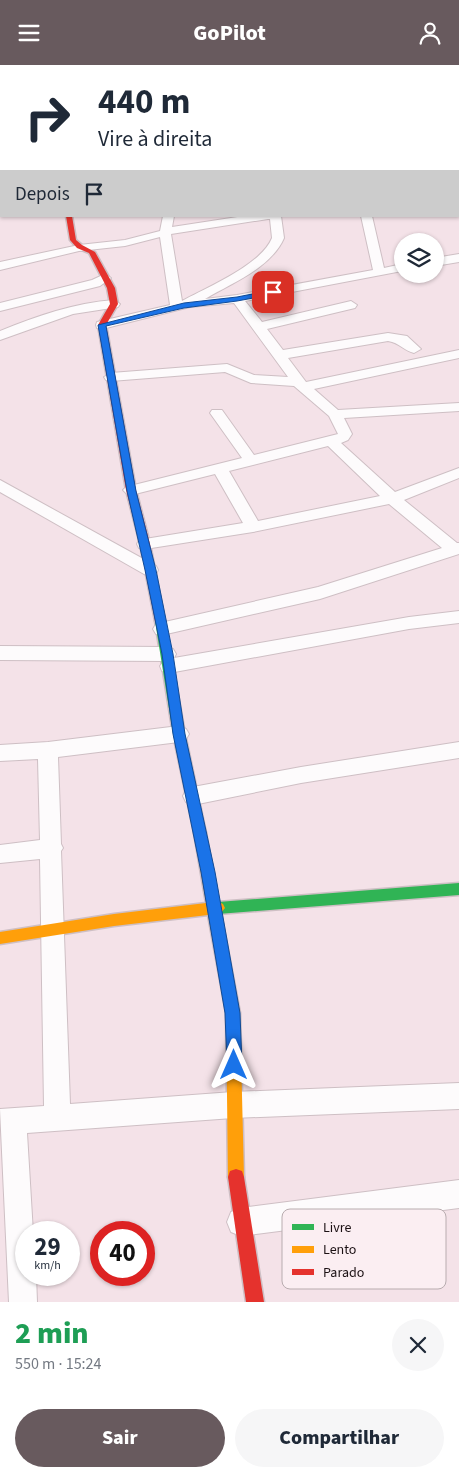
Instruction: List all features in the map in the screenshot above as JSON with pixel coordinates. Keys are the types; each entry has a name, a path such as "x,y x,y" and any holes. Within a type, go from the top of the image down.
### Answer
{"street":[{"path":"70,217 72,239 79,248 92,252 111,288 114,304 102,325 132,491 145,544 168,660 179,734 193,796 233,1013 235,1173 241,1222 255,1302"},
{"path":"169,217 165,232 181,306"},
{"path":"0,266 79,248 125,243 165,232 262,217"},
{"path":"181,306 246,270 267,255 278,238 275,217"},
{"path":"366,217 379,272"},
{"path":"444,260 459,258"},
{"path":"102,325 181,306 237,299 394,269"},
{"path":"0,307 61,290 91,284 105,278"},
{"path":"132,491 331,441 343,437 345,434 335,414 300,385 280,355 237,299"},
{"path":"0,336 84,308 114,304"},
{"path":"258,327 351,305"},
{"path":"280,355 388,337 402,339 414,349"},
{"path":"112,377 227,368 251,379 300,385 459,353"},
{"path":"335,414 459,407"},
{"path":"216,413 251,461"},
{"path":"331,441 406,512 457,549"},
{"path":"220,469 253,527"},
{"path":"145,544 253,527 392,499 459,473"},
{"path":"0,485 150,570"},
{"path":"162,629 320,593 457,549"},
{"path":"0,653 168,660 459,617"},
{"path":"0,753 179,734"},
{"path":"48,749 52,847 57,1118"},
{"path":"193,796 301,775 459,750"},
{"path":"0,854 52,847"},
{"path":"0,939 53,929 214,907 459,889"},
{"path":"23,1302 7,1122 234,1105 459,1096"},
{"path":"346,1209 459,1195"},
{"path":"241,1222 282,1217"}],"traffic: fast":[{"path":"160,621 179,734 200,833"},
{"path":"218,908 459,889"}],"traffic: slow":[{"path":"200,833 233,1013 236,1177"},
{"path":"0,938 114,920 218,908"}],"traffic: jam":[{"path":"69,217 73,240 79,247 92,252 111,288 114,304 102,325 131,490 145,544 160,621"},
{"path":"236,1177 255,1302"}],"route":[{"path":"234,1065 233,1013 208,872 179,734 167,654 145,544 132,491 102,325 184,305 237,299 273,292"}]}
